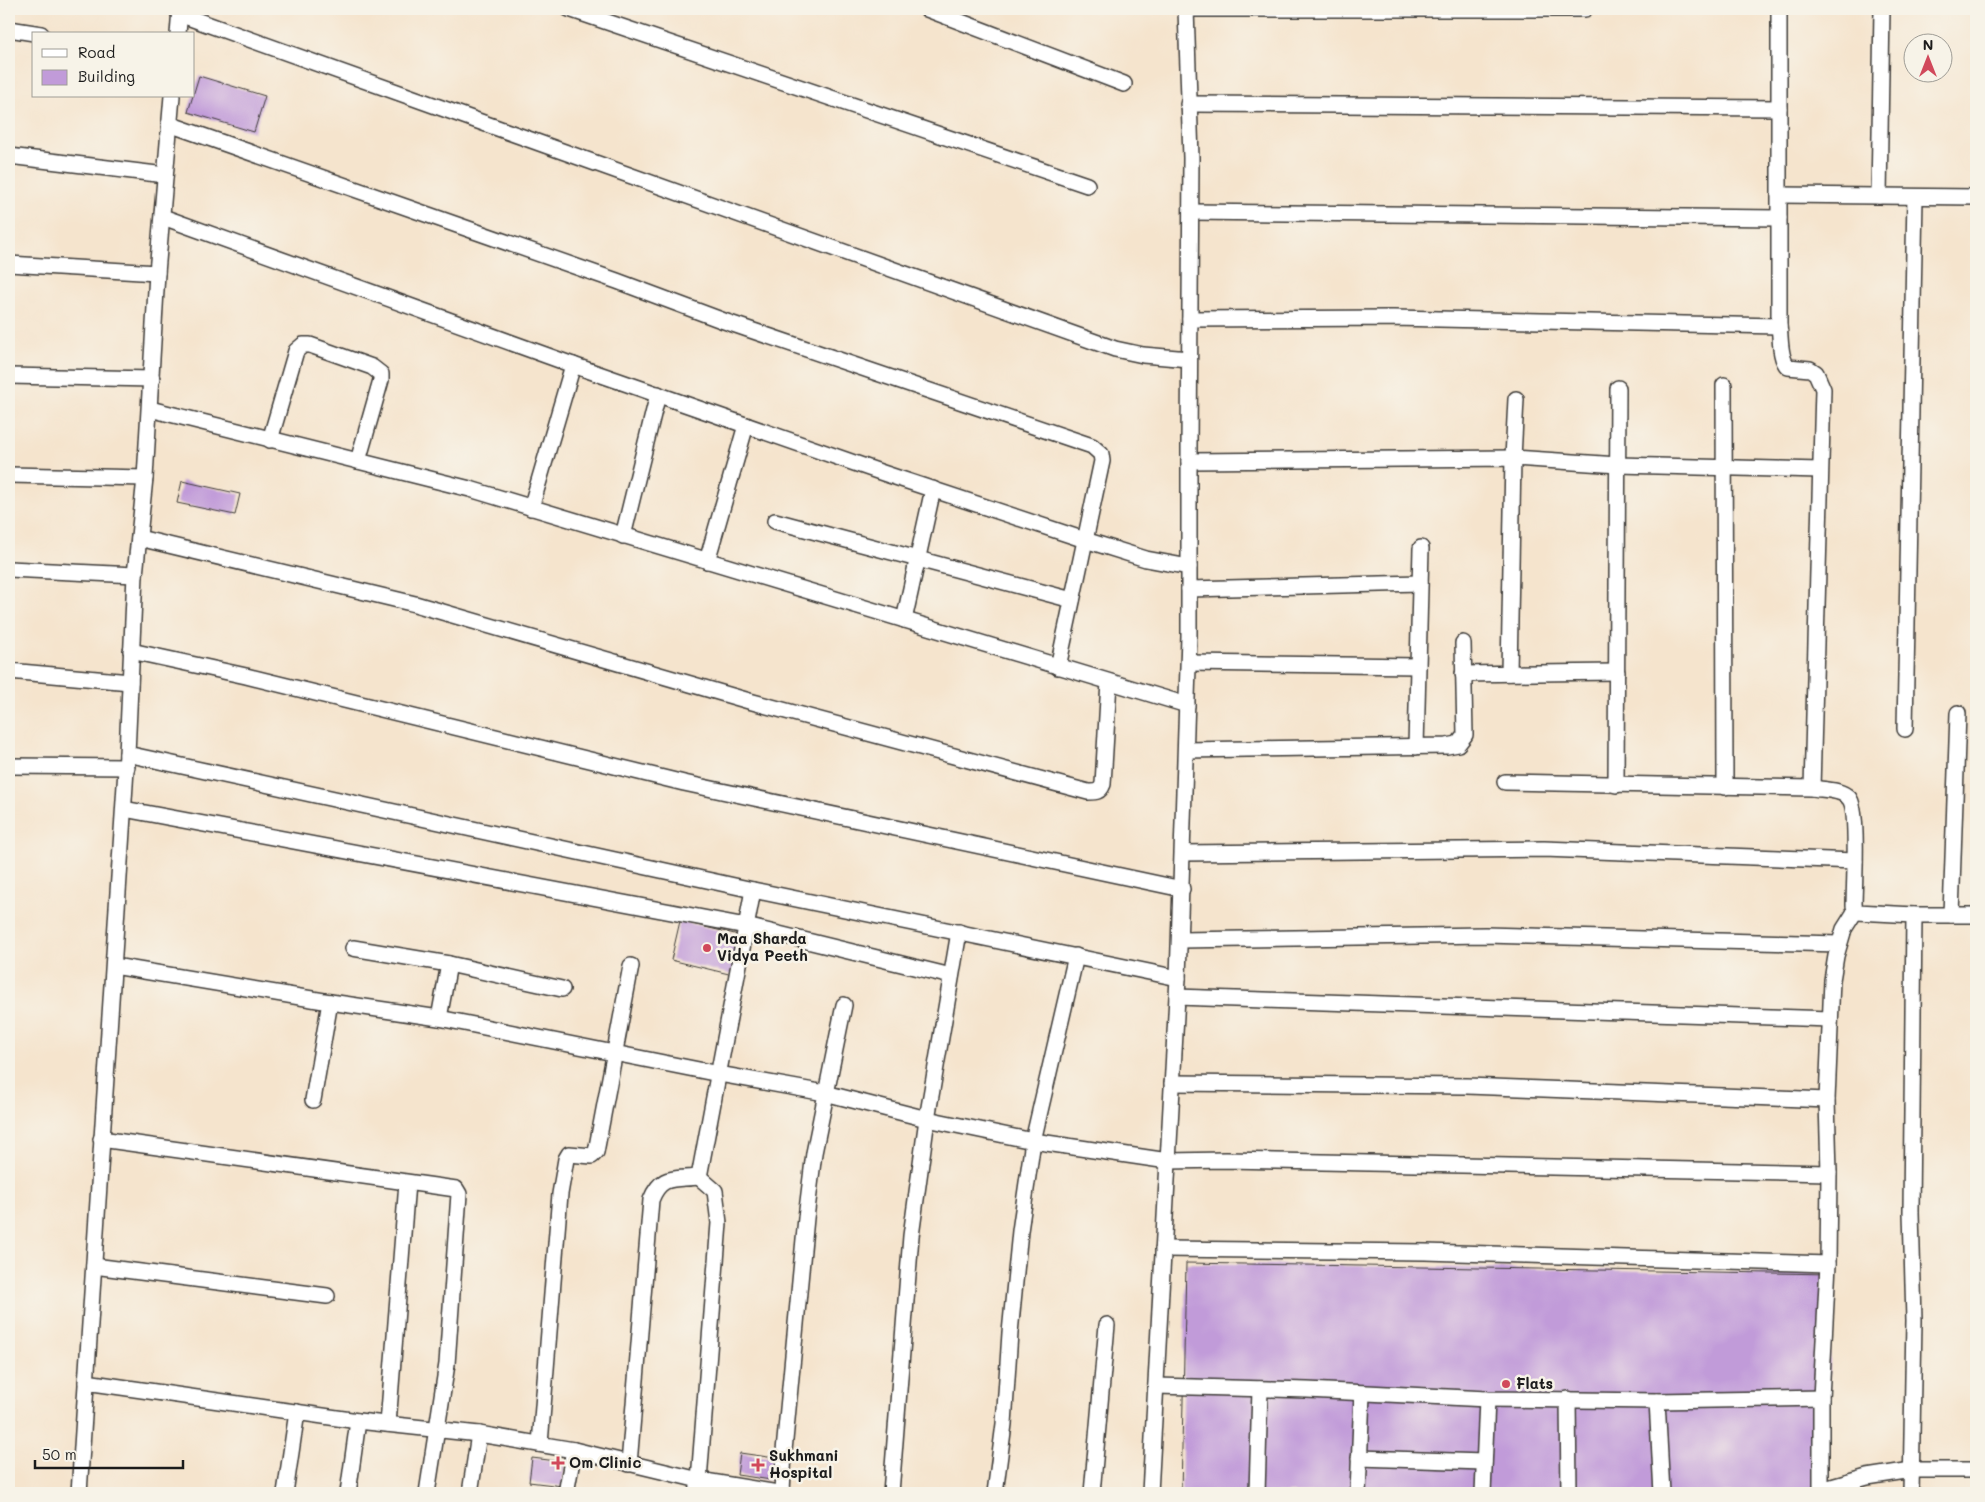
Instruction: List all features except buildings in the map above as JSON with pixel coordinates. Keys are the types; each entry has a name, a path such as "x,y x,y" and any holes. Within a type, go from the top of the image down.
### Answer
{"street":[{"path":"569,9 1087,185"},
{"path":"928,9 1124,84"},
{"path":"1150,1493 1180,940 1189,663 1191,158 1186,9 1585,9"},
{"path":"1779,9 1779,326 1782,355 1788,367 1810,369 1816,372 1822,389 1812,788"},
{"path":"1880,196 1882,9"},
{"path":"178,32 179,11 1115,349 1143,355 1190,359"},
{"path":"9,29 32,33"},
{"path":"79,1493 127,761 135,575 145,478 157,273 172,98"},
{"path":"1188,104 1779,108"},
{"path":"169,124 617,281 724,321 1092,446 1101,454 1102,461 1058,667"},
{"path":"9,156 165,174"},
{"path":"1779,195 1976,197"},
{"path":"1905,729 1915,197"},
{"path":"1191,212 1779,218"},
{"path":"163,217 573,365 933,489 1146,559 1189,567"},
{"path":"9,264 157,273"},
{"path":"1190,319 1393,318 1779,326"},
{"path":"270,440 296,351 303,345 310,345 372,367 381,374 381,380 358,461"},
{"path":"531,508 573,365"},
{"path":"9,376 152,379"},
{"path":"1724,385 1725,787"},
{"path":"1616,784 1618,388"},
{"path":"623,536 658,394"},
{"path":"1509,673 1516,399"},
{"path":"150,410 470,490 1187,706"},
{"path":"707,561 746,425"},
{"path":"1189,461 1513,458 1618,465 1820,470"},
{"path":"9,475 145,478"},
{"path":"904,620 916,558 933,489"},
{"path":"775,521 1072,600"},
{"path":"139,538 415,604 749,701 1088,792 1102,789 1104,784 1109,682"},
{"path":"1416,747 1421,548"},
{"path":"9,569 135,575"},
{"path":"1189,589 1420,583"},
{"path":"1186,750 1416,747 1458,744 1464,739 1463,643"},
{"path":"131,651 246,676 684,783 1182,889"},
{"path":"1189,663 1418,666"},
{"path":"9,672 130,682"},
{"path":"1464,674 1617,672"},
{"path":"1951,915 1958,713"},
{"path":"9,766 127,761 1178,978"},
{"path":"1505,782 1812,788 1841,793 1848,797 1852,803 1855,828 1856,910 1844,929 1832,980 1827,1100 1829,1173 1828,1264 1821,1398 1821,1492 1866,1477 1912,1470 1976,1470"},
{"path":"124,809 746,926 951,976"},
{"path":"1183,854 1544,849 1855,861"},
{"path":"699,1177 753,890"},
{"path":"1856,910 1861,913 1976,915"},
{"path":"1911,1493 1914,1320 1911,1212 1914,915"},
{"path":"892,1493 911,1236 927,1119 959,932"},
{"path":"1180,940 1485,936 1839,944"},
{"path":"353,948 449,964 562,989"},
{"path":"995,1493 1004,1424 1020,1231 1033,1141 1076,956"},
{"path":"439,1018 449,964"},
{"path":"114,966 439,1018 614,1054 825,1093 927,1119 1033,1141 1168,1161 1226,1160 1829,1173"},
{"path":"540,1444 560,1204 566,1159 568,1154 572,1153 592,1156 596,1152 631,966"},
{"path":"1177,997 1830,1019"},
{"path":"313,1100 330,1002"},
{"path":"782,1493 784,1451 814,1153 844,1005"},
{"path":"1172,1083 1467,1086 1827,1100"},
{"path":"102,1139 456,1189 459,1194 447,1364 427,1493"},
{"path":"629,1464 650,1200 656,1187 662,1182 699,1177 715,1191 719,1223 698,1487"},
{"path":"388,1424 407,1182"},
{"path":"1163,1250 1424,1252 1828,1264"},
{"path":"94,1266 327,1296"},
{"path":"1092,1493 1107,1325"},
{"path":"86,1382 358,1421 480,1434 574,1450 629,1464 698,1487 778,1493"},
{"path":"1156,1386 1487,1400 1657,1401 1821,1398"},
{"path":"1257,1493 1260,1389"},
{"path":"1358,1493 1362,1394"},
{"path":"1568,1399 1569,1493"},
{"path":"1483,1493 1487,1400"},
{"path":"1657,1401 1662,1493"},
{"path":"285,1493 297,1412"},
{"path":"348,1493 358,1421"},
{"path":"470,1493 480,1434"},
{"path":"566,1493 574,1450"},
{"path":"1359,1458 1484,1462"}],"place":[{"name":"Maa Sharda Vidya Peeth","path":"707,948"},
{"name":"Flats","path":"1506,1384"},
{"name":"Om Clinic","path":"558,1463"},
{"name":"Sukhmani Hospital","path":"758,1465"}]}
